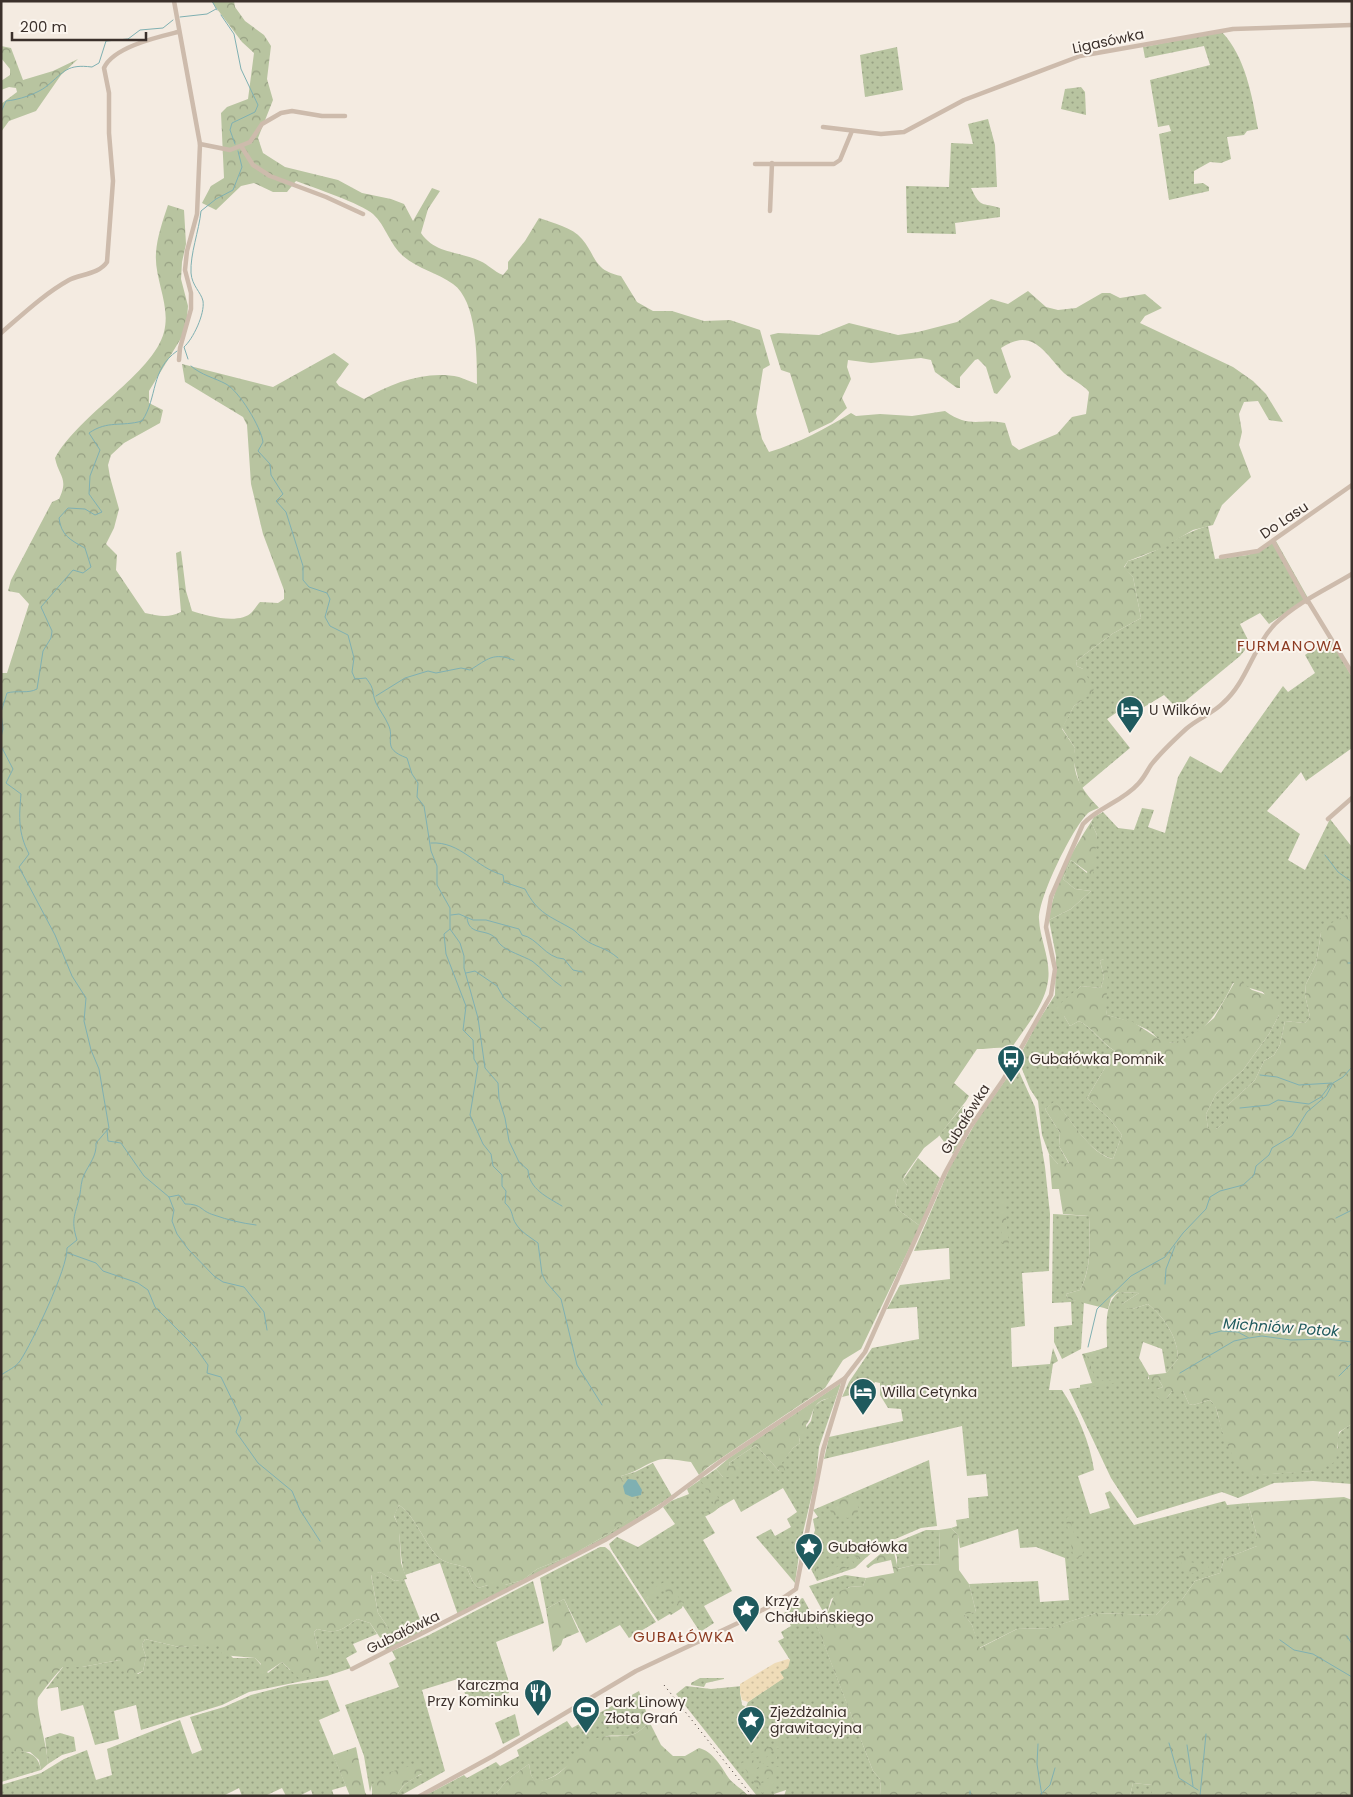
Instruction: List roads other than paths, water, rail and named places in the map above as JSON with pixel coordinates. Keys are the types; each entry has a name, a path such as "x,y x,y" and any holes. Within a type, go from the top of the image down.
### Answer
{"street":[{"path":"174,1 178,32 200,144 196,223 187,251 185,270 186,284 191,293 191,309 180,348 179,360"},
{"name":"Ligasówka","path":"823,127 881,134 904,132 964,100 1080,56 1225,30 1352,25"},
{"path":"1,333 58,287 82,274 99,269 107,262 112,218 113,181 109,133 109,93 104,68 108,62 126,49 159,36 178,32"},
{"path":"200,144 230,150 241,146 250,142 262,124 281,113 292,111 322,116 345,116"},
{"path":"755,164 834,164 842,157 852,131"},
{"path":"241,146 253,165 270,176 326,197 362,214"},
{"path":"770,211 772,163"},
{"name":"Do Lasu","path":"1221,557 1248,554 1272,542 1352,485"},
{"path":"1272,542 1352,673"},
{"name":"Gubałówka","path":"352,1669 606,1540 658,1508 721,1461 845,1378 865,1352 945,1173 969,1129 1003,1080 1051,995 1055,969 1046,927 1051,897 1060,872 1083,824 1091,815 1117,800 1138,784 1151,765 1186,729 1199,718 1221,706 1233,694 1260,644 1275,624 1352,574"},
{"path":"1328,818 1352,798"},
{"name":"Gubałówka","path":"420,1796 493,1756 636,1671 738,1623 796,1589 823,1450 845,1378"}],"water":[{"path":"628,1479 636,1480 642,1490 641,1495 632,1497 625,1494 623,1486"}],"waterway":[{"path":"212,1 217,10"},
{"path":"180,17 207,14 216,9"},
{"path":"221,15 234,34 241,69 258,105 255,112 232,123 230,130 235,144"},
{"path":"1,112 6,101 38,92 67,70 84,66 92,67 99,63 106,41 128,39 140,30 163,28 173,20"},
{"path":"188,359 184,347 198,326 203,306 202,298 193,282 191,273 201,211 216,199 233,190 242,167 238,151"},
{"path":"1,712 7,693 37,689 43,651 51,638 52,631 41,607 73,570 83,573 91,567 85,548 64,533 59,518 68,508 85,509 95,515 102,512 89,494 90,476 100,450 89,433 102,426 142,421 147,412 158,375 168,358 177,351"},
{"path":"191,366 231,388 243,401 254,419 263,442 258,451 270,464 271,475 283,494 276,501 286,512 303,566 303,580 309,587 327,593 330,599 325,617 330,626 348,635 354,658 352,672 355,679 366,678 369,682 376,703 390,729 391,747 394,751 407,758 412,774 418,783 417,797 424,806 431,851 437,866 437,885 450,908 450,929 460,943 464,956 464,968 478,1018 485,1068 498,1083 499,1099 509,1141 519,1162 528,1170 529,1177 535,1187 545,1196 562,1206"},
{"path":"376,696 405,678 428,671 436,673 461,668 470,670 486,660 496,657 514,660"},
{"path":"1,713 3,729 1,737"},
{"path":"1,746 13,769 6,783 21,794 20,825 29,854 19,867 55,935 72,976 86,998 84,1021 91,1050 99,1069 109,1128 96,1143 94,1156 82,1180 74,1221 77,1240 67,1248 66,1258 56,1288 26,1352 16,1365 1,1375"},
{"path":"431,843 451,846 493,872 503,875 504,882 525,889 535,904 545,914 573,930 588,942 618,958"},
{"path":"1325,855 1338,872 1352,882"},
{"path":"451,915 459,914 473,920 486,920 519,929 522,935 533,940 547,952 557,958 564,959 573,970 582,972"},
{"path":"467,918 470,927 493,936 504,947 532,961 561,986"},
{"path":"450,929 444,934 446,954 466,1006 463,1030 473,1040 474,1059 478,1066 470,1115 483,1144 491,1154 493,1166 502,1175 502,1186 506,1191 505,1203 510,1209 514,1221 523,1232 538,1243 542,1274 546,1282 561,1299 577,1365 602,1405"},
{"path":"466,973 475,971 497,986 504,998 541,1029"},
{"path":"1088,1347 1097,1309 1131,1276 1165,1257 1183,1233 1206,1209 1210,1197 1220,1191 1243,1185 1254,1175 1256,1166 1269,1155 1272,1148 1292,1136 1307,1112 1326,1096 1333,1083 1343,1077 1352,1067"},
{"path":"1260,1075 1277,1077 1299,1085 1332,1083"},
{"path":"1240,1108 1269,1105 1278,1100 1309,1104 1321,1097 1331,1084"},
{"path":"107,1130 108,1141 121,1143 144,1176 169,1197 174,1210 172,1221 177,1234 188,1249 214,1276 223,1282 244,1287 264,1312 267,1330"},
{"path":"169,1197 179,1195 185,1204 198,1206 209,1213 224,1218 256,1225"},
{"path":"1336,1218 1352,1210"},
{"path":"1165,1284 1166,1269 1175,1246"},
{"path":"68,1253 96,1263 103,1271 138,1283 148,1290 155,1307 196,1348 208,1365 207,1373 221,1377 241,1418 236,1432 258,1463 292,1491 300,1510 320,1541"},
{"name":"Michniów Potok","path":"1210,1334 1221,1331 1238,1332 1249,1338 1262,1336 1291,1340 1327,1339 1352,1342"},
{"path":"1180,1373 1234,1341 1248,1338"},
{"path":"1339,1376 1352,1363"},
{"path":"1347,1636 1352,1644"},
{"path":"1280,1640 1294,1650 1313,1654 1352,1677"},
{"path":"1200,1796 1206,1734"},
{"path":"1169,1743 1179,1778 1198,1790"},
{"path":"1038,1744 1037,1764 1042,1796"},
{"path":"1187,1745 1193,1786"},
{"path":"1043,1792 1050,1785 1055,1768"},
{"path":"970,1791 970,1796"}],"railway":[{"path":"664,1685 752,1796"}],"place":[{"name":"U Wilków","path":"1130,734"},
{"name":"Gubałówka Pomnik","path":"1011,1083"},
{"name":"Willa Cetynka","path":"863,1416"},
{"name":"Gubałówka","path":"809,1571"},
{"name":"Krzyż Chałubińskiego","path":"746,1633"},
{"name":"Karczma Przy Kominku","path":"538,1717"},
{"name":"Park Linowy Złota Grań","path":"586,1734"},
{"name":"Zjeżdżalnia grawitacyjna","path":"751,1744"}],"district":[{"name":"FURMANOWA","path":"1290,645"},
{"name":"GUBAŁÓWKA","path":"684,1636"}]}
